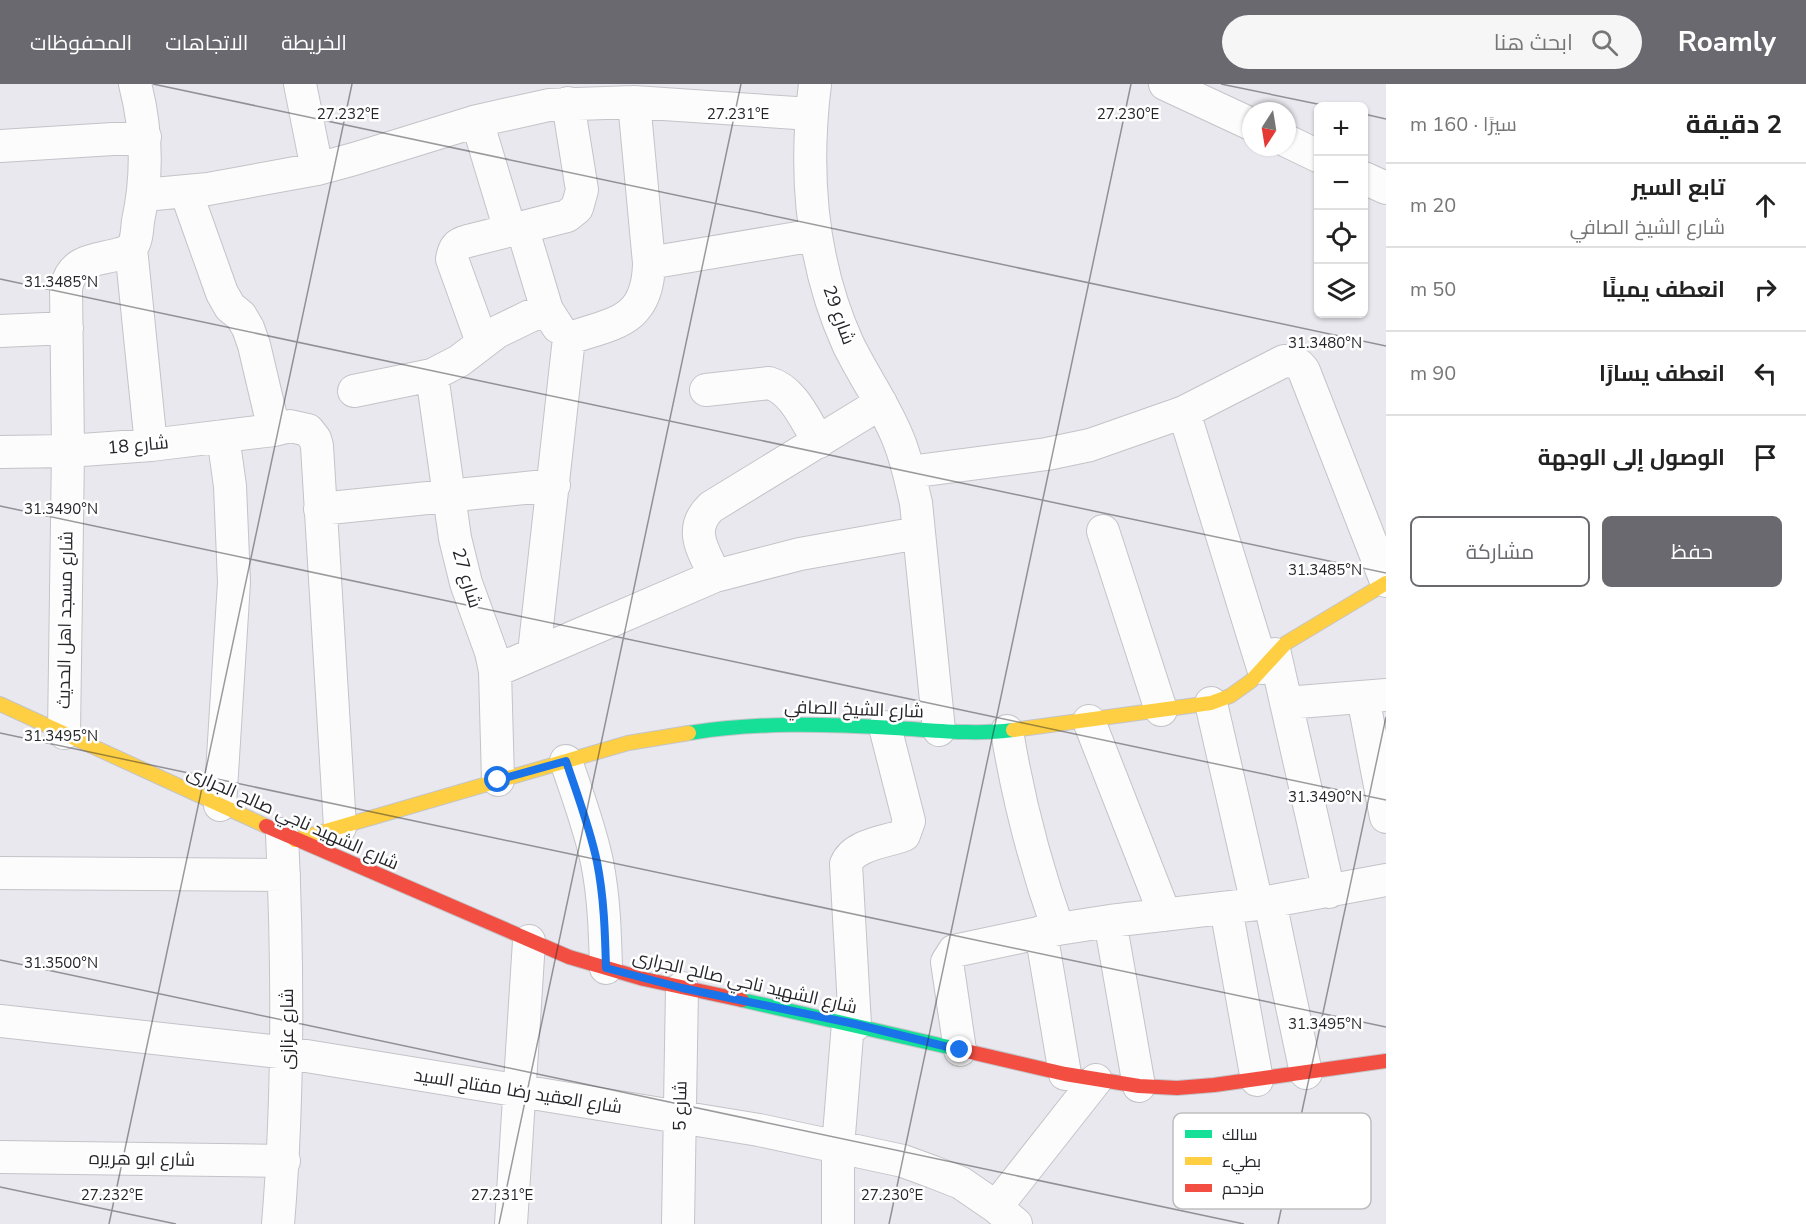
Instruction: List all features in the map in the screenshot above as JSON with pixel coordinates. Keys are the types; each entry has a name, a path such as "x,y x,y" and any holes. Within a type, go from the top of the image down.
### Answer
{"street":[{"path":"300,84 317,169"},
{"path":"1168,85 1242,120"},
{"path":"143,89 146,166 144,195 131,248 151,445"},
{"path":"569,338 619,322 633,312 643,299 649,284 649,263 628,96"},
{"path":"144,195 186,192 317,169 555,97 813,99"},
{"path":"482,342 452,259 453,249 459,243 567,216 577,208 582,190 555,97"},
{"name":"شارع 29","path":"813,99 809,154 810,195 815,235 823,272 844,334 899,440 909,472 916,503 939,730"},
{"path":"477,121 547,310 555,324 569,338"},
{"path":"0,146 145,137"},
{"path":"1296,145 1314,154"},
{"path":"1368,180 1386,188"},
{"path":"186,192 222,292 230,307 241,316 248,328 274,430"},
{"path":"649,263 815,235"},
{"name":"شارع مسجد اهل الحديث","path":"64,733 68,451 66,288 72,270 81,264 126,252 131,248"},
{"path":"354,391 432,375 459,361 482,342 513,323 547,310"},
{"path":"0,331 67,328"},
{"path":"534,653 569,338"},
{"path":"909,472 1047,454 1090,445 1184,412 1284,361 1292,361 1300,365 1304,371 1386,582"},
{"name":"شارع 27","path":"432,375 455,538 495,671 498,780"},
{"path":"706,390 769,383 778,386 789,396 819,442"},
{"path":"715,576 699,539 700,521 705,513 711,507 881,403"},
{"path":"1184,412 1269,661 1286,703 1329,892"},
{"name":"شارع 18","path":"0,452 68,451 151,445 290,426 298,427 308,430 315,439 320,509"},
{"path":"220,805 234,582 230,486 223,436"},
{"path":"340,827 320,509 554,485"},
{"path":"1102,531 1161,711"},
{"path":"495,671 715,576 800,554 918,533"},
{"name":"شارع الشيخ الصافي","path":"289,837 340,827 628,743 692,732 745,726 821,724 1007,731 1211,703 1230,696 1251,681 1286,643 1386,582"},
{"path":"1286,703 1374,696 1386,817"},
{"path":"1211,703 1306,1073"},
{"name":"شارع الشهيد ناجي صالح الجرارى","path":"0,704 289,837 529,941 606,968 682,988 851,1024 1065,1074 1139,1086 1177,1088 1257,1080 1386,1061"},
{"path":"1089,721 1165,915"},
{"path":"838,1224 838,1147 851,1024 846,864 849,857 857,850 904,835 908,829 909,820 885,727"},
{"path":"1007,731 1027,833 1041,882 1049,930 1065,1074"},
{"path":"566,761 583,809 597,861 604,915 606,968"},
{"name":"شارع عزازى","path":"278,1224 284,1161 288,1053 284,875 289,837"},
{"path":"0,873 284,875"},
{"path":"960,1050 948,969 949,956 954,951 1049,930 1264,903 1386,880"},
{"path":"1226,908 1257,1080"},
{"path":"1110,921 1139,1086"},
{"path":"511,1224 529,941"},
{"name":"شارع 5","path":"678,1224 682,988"},
{"name":"شارع العقيد رضا مفتاح السيد","path":"0,1022 288,1053 759,1130 903,1161 961,1183 1006,1215"},
{"path":"1006,1215 1096,1080"},
{"name":"شارع ابو هريره","path":"0,1157 284,1161"}],"traffic: fast":[{"path":"689,733 740,727 791,725 968,732 1013,730"},
{"path":"742,1000 966,1051"}],"traffic: slow":[{"path":"1013,730 1211,703 1230,696 1251,681 1286,643 1386,583"},
{"path":"0,704 266,826"},
{"path":"295,840 628,743 689,733"}],"traffic: jam":[{"path":"266,826 569,957 644,979 742,1000"},
{"path":"966,1051 1065,1074 1139,1086 1177,1088 1386,1061"}],"route":[{"path":"498,780 566,761 583,809 597,861 604,915 606,968 682,988 855,1024 960,1050"}]}
